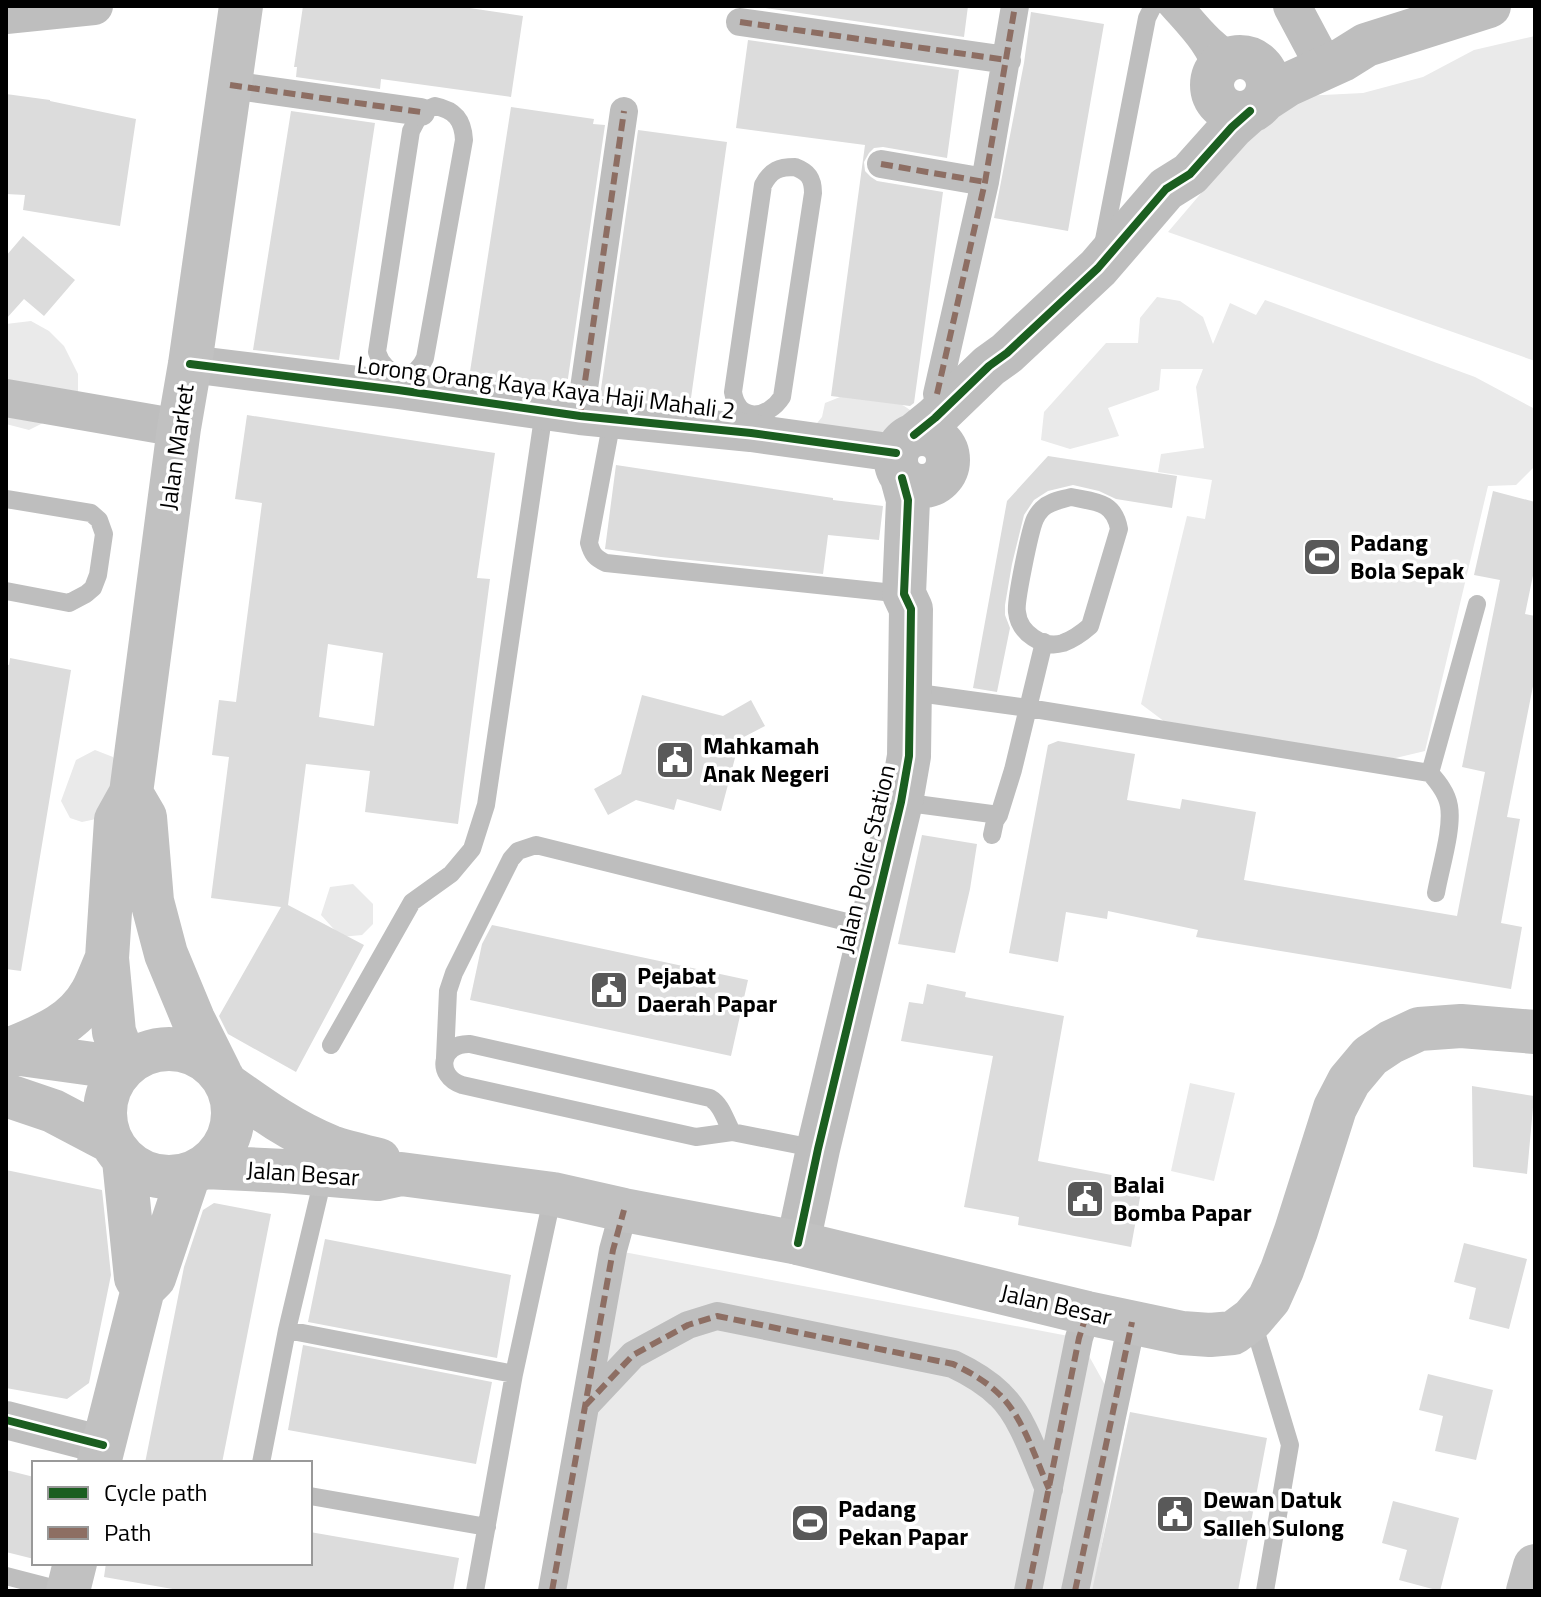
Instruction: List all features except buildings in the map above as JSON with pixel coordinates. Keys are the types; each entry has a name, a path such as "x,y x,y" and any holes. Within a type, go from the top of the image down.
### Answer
{"main road":[{"name":"Jalan Market","path":"124,1066 114,1032 107,958 116,820 131,793 179,428 241,6"},
{"path":"6,1095 53,1111 117,1151 144,1173 166,1178 196,1171 221,1151 231,1131 234,1108 224,1079 193,1019 166,954 152,901 145,817 131,793"},
{"path":"6,1052 59,1028 73,1017 91,993 107,958"},
{"path":"1252,1319 1269,1299 1282,1270 1335,1108 1349,1081 1370,1056 1419,1029 1461,1026 1535,1032"},
{"path":"143,1289 136,1278 117,1151 105,1123 105,1104 110,1085 124,1066 141,1055 158,1049 175,1048 208,1060 224,1079"},
{"path":"6,1052 124,1066"},
{"name":"Jalan Besar","path":"224,1079 297,1131 332,1147 384,1162 401,1174"},
{"path":"95,1457 143,1289 154,1278 196,1171"},
{"name":"Jalan Besar","path":"196,1171 324,1174 378,1179 401,1174 553,1194 798,1243 1182,1333 1233,1333 1252,1319"},
{"path":"66,1591 74,1565"},
{"path":"1528,1591 1535,1566"}],"street":[{"path":"6,15 94,6"},
{"path":"937,394 985,182 1015,6"},
{"path":"1292,6 1316,51"},
{"path":"1239,83 1279,62 1337,46 1366,45 1489,6"},
{"path":"740,22 1007,60"},
{"name":"Jalan Police Station","path":"798,1243 901,802 909,756 907,602 919,594 929,498 919,462 953,443 1007,353 1098,268 1166,189 1190,174 1232,127 1239,83 1287,85 1342,60 1366,45"},
{"path":"230,85 421,112"},
{"path":"579,416 624,111"},
{"path":"881,164 985,182"},
{"name":"Lorong Orang Kaya Kaya Haji Mahali 2","path":"190,364 399,383 579,416 752,424 919,462"},
{"path":"6,398 179,428"},
{"path":"552,1591 613,1250 624,1210"},
{"path":"1028,1591 1079,1338 1087,1313"},
{"path":"585,1406 633,1355 688,1325 717,1316 953,1364 975,1375 1001,1395 1018,1419 1049,1489"},
{"path":"1075,1591 1132,1322"},
{"path":"6,1420 95,1457"},
{"path":"6,1445 95,1457"}],"lane":[{"path":"1098,268 1147,18 1153,6"},
{"path":"1166,6 1202,48 1210,63 1239,83"},
{"path":"1186,6 1227,49 1239,83"},
{"path":"435,106 451,112 463,127 464,140 425,358 421,367 399,383 381,362 377,352 411,131 421,112 435,106"},
{"path":"795,167 810,176 813,193 782,397 752,424 734,402 733,392 763,185 774,170 795,167"},
{"path":"579,416 589,543 594,557 599,560 907,602"},
{"path":"331,1045 412,902 451,874 472,849 486,805 579,416"},
{"path":"1071,497 1099,503 1111,509 1119,529 1090,626 1078,636 1060,644 1044,642 1028,636 1016,610 1035,519 1042,509 1054,501 1071,497"},
{"path":"6,499 91,513 99,520 104,534 98,575 93,588 86,594 69,603 6,591"},
{"path":"1430,773 1477,604"},
{"path":"992,835 1013,770 1044,642"},
{"path":"910,692 1430,773 1440,784 1449,804 1449,824 1436,893"},
{"path":"901,802 999,815"},
{"path":"728,1124 710,1136 696,1137 462,1085 448,1074 445,1058 448,991 511,859 518,851 536,845 871,928"},
{"path":"445,1058 453,1047 470,1044 710,1098 717,1102 728,1124 818,1149"},
{"path":"261,1461 287,1330 324,1174"},
{"path":"475,1591 514,1374 553,1194"},
{"path":"1252,1319 1290,1445 1265,1591"},
{"path":"287,1330 514,1374"},
{"path":"312,1496 487,1527"},
{"path":"6,1576 66,1591"}],"shaded area":[{"path":"1535,36 1535,361 1168,232 1283,97 1363,93 1423,77 1474,50"},
{"path":"1157,297 1180,301 1203,317 1213,344 1230,303 1256,315 1265,300 1475,377 1535,409 1535,466 1516,485 1488,486 1425,751 1383,761 1165,722 1141,704 1187,516 1205,519 1212,480 1158,472 1161,454 1204,448 1196,387 1203,369 1161,369 1159,390 1108,408 1119,436 1070,449 1041,440 1044,412 1106,343 1138,343 1140,318"},
{"path":"31,321 49,331 64,346 78,374 78,393 67,411 29,430 6,424 6,324"},
{"path":"840,397 879,398 898,403 916,416 930,441 813,428 822,417 825,403"},
{"path":"95,750 113,757 119,767 96,819 82,822 70,818 61,801 76,760"},
{"path":"353,884 373,904 373,924 362,935 341,937 321,915 330,887"},
{"path":"1190,1083 1235,1093 1214,1181 1171,1171"},
{"path":"613,1250 1079,1338 1125,1421 1093,1591 539,1591"}],"marked path":[{"path":"937,394 985,182 1015,6"},
{"path":"740,22 1007,60"},
{"path":"230,85 421,112"},
{"path":"580,416 624,111"},
{"path":"881,164 985,182"},
{"path":"552,1591 613,1250 624,1210"},
{"path":"1028,1591 1079,1338 1087,1313"},
{"path":"585,1406 633,1355 688,1325 717,1316 959,1367 990,1386 1008,1404 1022,1427 1049,1489"},
{"path":"1075,1591 1132,1322"}],"cycle path":[{"path":"914,435 1098,268 1166,189 1190,174 1250,111"},
{"path":"190,364 580,416 751,433 896,453"},
{"path":"798,1243 901,802 909,756 911,609 904,594 908,500 902,478"},
{"path":"6,1420 103,1445"}],"place":[{"name":"Padang Bola Sepak","path":"1322,557"},
{"name":"Mahkamah Anak Negeri","path":"675,760"},
{"name":"Pejabat Daerah Papar","path":"609,990"},
{"name":"Balai Bomba Papar","path":"1085,1199"},
{"name":"Dewan Datuk Salleh Sulong","path":"1175,1514"},
{"name":"Padang Pekan Papar","path":"810,1523"}]}
